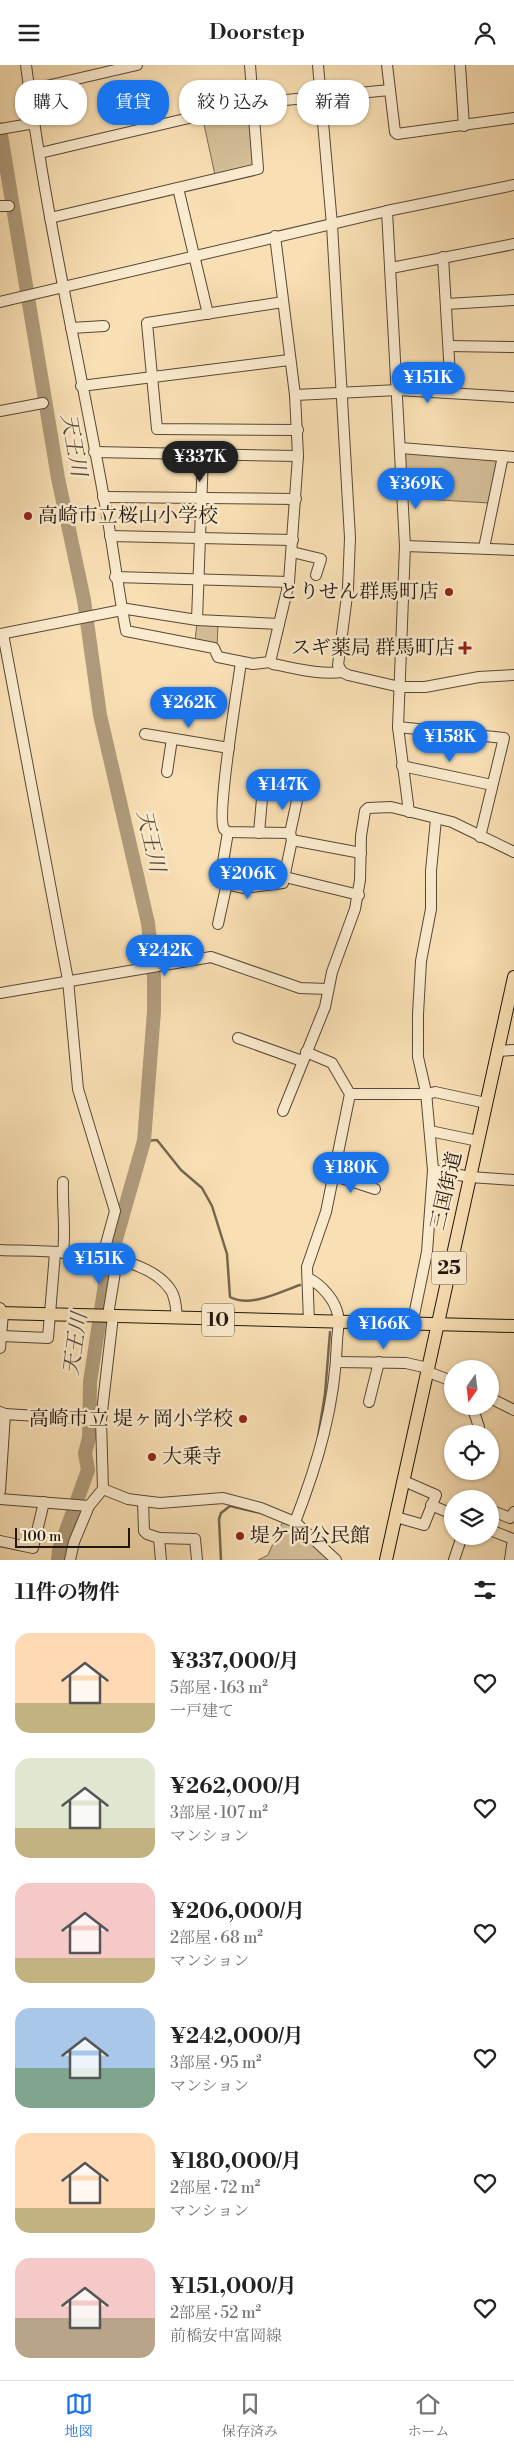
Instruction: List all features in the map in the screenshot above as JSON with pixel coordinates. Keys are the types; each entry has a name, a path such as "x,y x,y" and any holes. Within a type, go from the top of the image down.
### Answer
{"main road":[{"name":"三国街道","path":"386,1560 428,1370 436,1325 514,977"},
{"name":"10","path":"1,1311 52,1315 514,1326"}],"street":[{"path":"26,65 28,80"},
{"path":"75,80 137,65"},
{"path":"250,65 251,80"},
{"path":"318,65 319,80"},
{"path":"388,65 395,132 397,135 514,118"},
{"path":"460,65 464,126"},
{"path":"369,92 390,90"},
{"path":"40,153 179,120"},
{"path":"5,128 23,125"},
{"path":"35,125 50,218 81,386 104,497 115,577 126,631 214,649 218,657 241,662 257,664 270,662 311,671 331,673 342,671 400,687 425,687 479,677 514,675"},
{"path":"50,218 258,169 255,125"},
{"path":"323,125 332,225 350,538 348,588 338,661 342,671"},
{"path":"0,302 275,236 514,185"},
{"path":"178,188 208,314"},
{"path":"387,211 405,546 398,727 409,813"},
{"path":"270,662 289,582 298,456 295,395 289,360 275,236"},
{"path":"391,268 514,244"},
{"path":"443,257 451,393"},
{"path":"446,304 514,300"},
{"path":"283,302 147,323 157,429 298,430"},
{"path":"71,328 104,326"},
{"path":"449,346 514,347"},
{"path":"81,386 289,360"},
{"path":"295,395 398,390 514,397"},
{"path":"0,411 43,403"},
{"path":"401,448 514,457"},
{"path":"94,452 298,456"},
{"path":"197,620 203,455"},
{"path":"484,548 503,456"},
{"path":"104,497 201,496 296,499"},
{"path":"110,536 293,541"},
{"path":"405,546 514,550"},
{"path":"292,552 321,559 316,575"},
{"path":"115,577 289,582"},
{"path":"103,1255 115,1211 78,1089 68,979 1,634 127,609 197,620 279,625"},
{"path":"241,662 222,826 228,832 291,837 361,853"},
{"path":"398,727 504,738 480,837"},
{"path":"145,734 230,747"},
{"path":"167,772 172,739"},
{"path":"402,765 492,785"},
{"path":"259,833 263,787"},
{"path":"228,832 221,875 227,883 243,888 284,883 298,796"},
{"path":"282,1111 325,1007 327,989 359,895 361,836 365,811 368,808 390,807 452,822 514,852"},
{"path":"412,1325 427,1252 433,1170 427,1094 418,1057 418,1014 421,961 430,909 431,871 436,819"},
{"path":"285,877 359,895"},
{"path":"218,924 227,883"},
{"path":"0,993 68,979 211,957 300,988 327,989"},
{"path":"238,1038 332,1063 350,1094 335,1176 326,1212 307,1267 309,1322"},
{"path":"497,1051 514,1050"},
{"path":"350,1094 427,1094 435,1092 486,1103"},
{"path":"430,1131 478,1141"},
{"path":"433,1170 470,1177 514,1181"},
{"path":"335,1176 375,1189"},
{"path":"2,1336 48,1338 59,1253 66,1229 62,1199 63,1182"},
{"path":"0,1250 103,1255 152,1273 165,1283 174,1296 177,1318"},
{"path":"70,1560 74,1542 89,1506 103,1489 100,1420 117,1260"},
{"path":"295,1523 324,1436 330,1410 339,1317 330,1298 318,1283 308,1278"},
{"path":"0,1348 2,1336 1,1311"},
{"path":"336,1362 379,1362 428,1370 444,1377"},
{"path":"369,1402 379,1362"},
{"path":"499,1402 514,1410"},
{"path":"0,1491 2,1413 100,1420"},
{"path":"396,1517 424,1525 436,1495 404,1481"},
{"path":"103,1489 128,1499 143,1501 160,1503 223,1498 261,1508 295,1523 336,1560"},
{"path":"0,1499 89,1506"},
{"path":"143,1501 144,1531 159,1538 195,1539 197,1560"},
{"path":"0,1541 33,1548 44,1502"},
{"path":"431,1505 444,1511"},
{"path":"499,1514 510,1518 514,1512"},
{"path":"499,1534 513,1539 510,1560"},
{"path":"159,1538 160,1560"},
{"path":"454,1560 459,1545"}],"shaded area":[{"path":"204,125 250,125 254,163 252,166 215,175"},
{"path":"407,451 495,458 498,463 489,503 407,498 405,455"},
{"path":"197,623 218,624 217,647 195,641"},
{"path":"283,1521 298,1531 329,1560 258,1560 268,1555"}],"waterway":[{"name":"天王川","path":"0,129 58,478 84,600 100,715 148,923 154,978 154,1011 144,1141 107,1271 90,1382 89,1438 85,1453 88,1470 59,1550 58,1560"},
{"path":"144,1141 157,1140 181,1170 202,1188 212,1206 227,1254 230,1297 238,1300 256,1300 300,1285"},
{"path":"318,1437 325,1394 330,1332"},
{"path":"221,1560 219,1519 221,1513 230,1506 261,1513"}],"place":[{"name":"高崎市立桜山小学校","path":"28,516"},
{"name":"とりせん群馬町店","path":"449,592"},
{"name":"スギ薬局 群馬町店","path":"465,648"},
{"name":"高崎市立 堤ヶ岡小学校","path":"243,1419"},
{"name":"大乗寺","path":"152,1457"},
{"name":"堤ケ岡公民館","path":"240,1536"}]}
